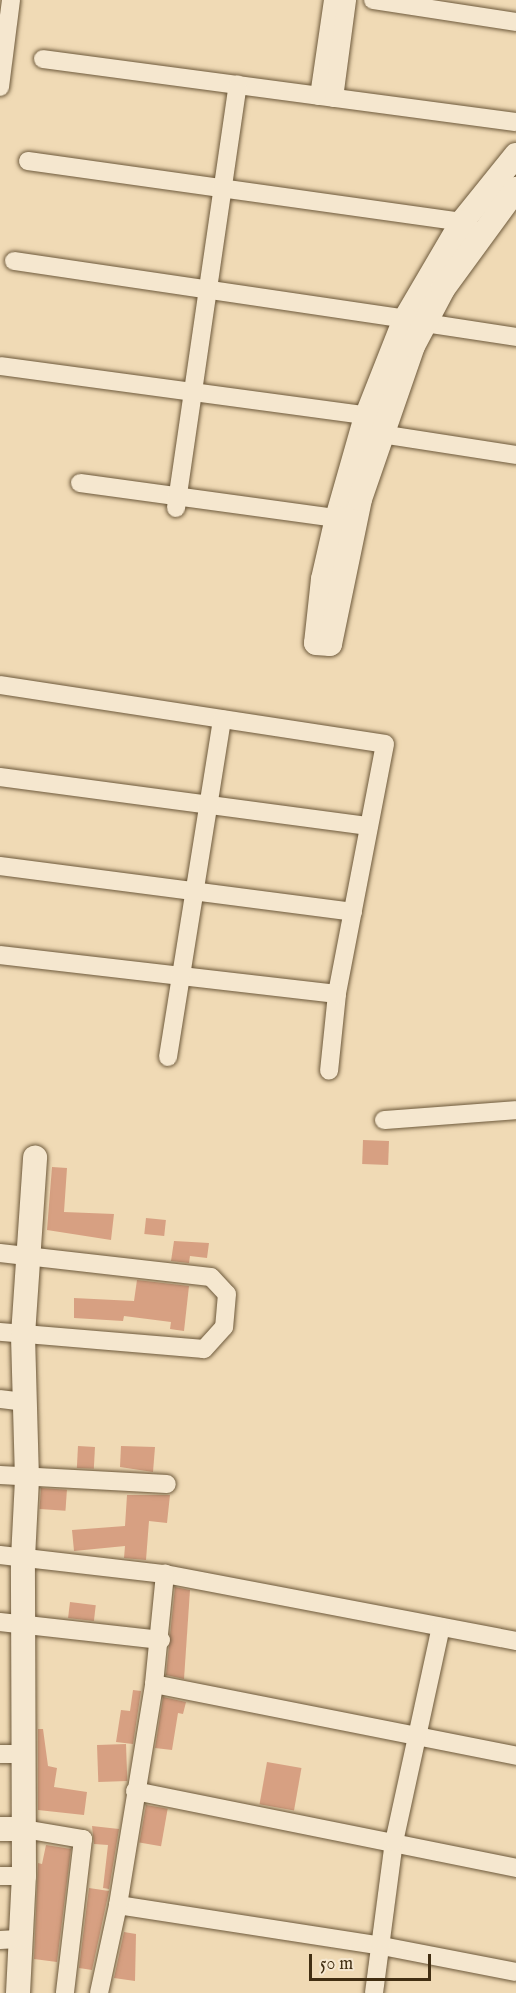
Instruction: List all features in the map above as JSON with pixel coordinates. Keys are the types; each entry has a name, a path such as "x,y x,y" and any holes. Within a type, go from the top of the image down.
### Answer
{"street":[{"path":"0,87 11,0"},
{"path":"326,97 333,0"},
{"path":"326,97 347,0"},
{"path":"373,0 516,22"},
{"path":"43,59 516,122"},
{"path":"177,502 238,85"},
{"path":"378,423 346,560 330,644 316,643 323,579 337,518 378,423 415,321 516,155"},
{"path":"28,161 471,228 507,212 516,189"},
{"path":"14,261 516,337"},
{"path":"2,366 193,392 378,423 516,455"},
{"path":"80,483 177,502 337,518"},
{"path":"0,685 385,744 337,994 328,1071"},
{"path":"168,1057 192,891 222,719"},
{"path":"0,777 369,826"},
{"path":"0,866 353,912"},
{"path":"0,955 337,994"},
{"path":"384,1120 516,1110"},
{"path":"18,1993 11,1940 24,1876 12,1829 24,1754 25,1625 12,1557 27,1479 25,1402 11,1334 31,1257 35,1157"},
{"path":"0,1253 211,1277 227,1294 224,1327 204,1349 11,1334"},
{"path":"0,1399 25,1402"},
{"path":"0,1475 27,1479 167,1484"},
{"path":"12,1557 165,1574 516,1641"},
{"path":"99,1993 118,1905 161,1640 165,1574"},
{"path":"0,1622 161,1640"},
{"path":"374,1993 394,1842 441,1627"},
{"path":"154,1684 516,1756"},
{"path":"0,1754 24,1754"},
{"path":"135,1791 516,1868"},
{"path":"12,1829 83,1839 65,1993"},
{"path":"0,1876 24,1876"},
{"path":"118,1905 382,1946 516,1972"}],"building":[{"path":"363,1140 389,1141 388,1165 362,1164"},
{"path":"52,1167 67,1168 64,1212 114,1214 111,1240 47,1230"},
{"path":"146,1218 166,1220 164,1236 144,1234"},
{"path":"174,1241 209,1243 207,1258 190,1256 189,1263 171,1261"},
{"path":"137,1280 189,1286 184,1331 170,1329 171,1322 124,1316 123,1321 74,1318 74,1298 134,1301"},
{"path":"78,1446 95,1447 94,1469 77,1468"},
{"path":"121,1446 155,1447 153,1472 120,1467"},
{"path":"41,1488 67,1490 65,1511 40,1509"},
{"path":"127,1495 170,1495 167,1523 149,1521 146,1560 124,1558 125,1546 74,1551 72,1530 125,1526"},
{"path":"175,1587 190,1590 184,1679 166,1675"},
{"path":"70,1602 96,1605 94,1621 68,1618"},
{"path":"133,1690 141,1691 133,1744 116,1742 121,1710 130,1711"},
{"path":"163,1697 186,1702 183,1714 178,1713 172,1750 155,1748"},
{"path":"38,1729 43,1729 48,1766 57,1768 54,1787 87,1792 84,1815 38,1810"},
{"path":"126,1744 127,1781 98,1782 97,1745"},
{"path":"267,1762 301,1768 294,1810 260,1804"},
{"path":"146,1805 168,1809 161,1846 139,1842"},
{"path":"92,1826 119,1829 109,1889 103,1888 108,1845 94,1844"},
{"path":"46,1845 71,1849 57,1962 34,1959 38,1863 42,1864"},
{"path":"89,1888 109,1891 92,1970 79,1968"},
{"path":"124,1932 136,1934 135,1981 114,1978"}]}
